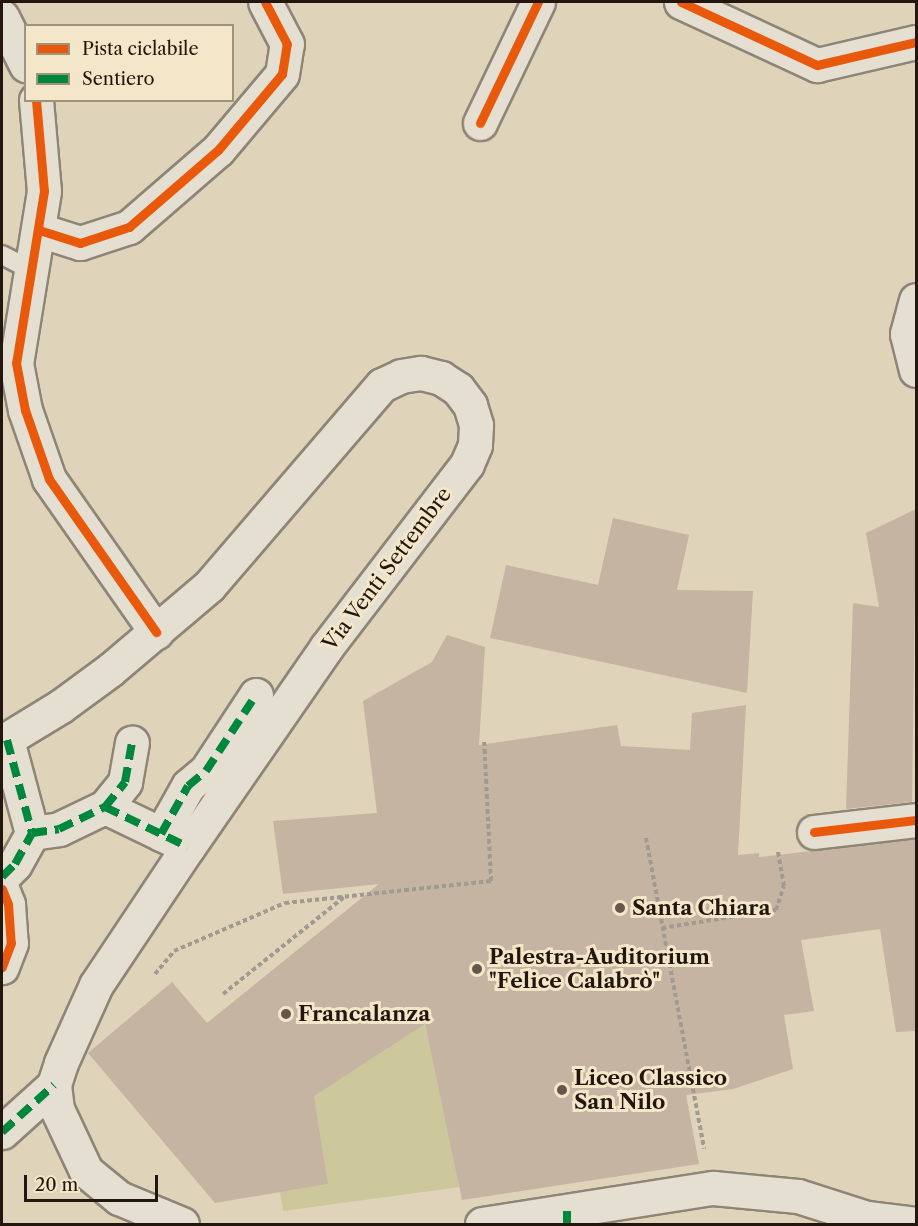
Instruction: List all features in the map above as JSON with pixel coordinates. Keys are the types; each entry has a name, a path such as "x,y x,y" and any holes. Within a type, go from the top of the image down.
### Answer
{"street":[{"path":"39,230 80,243 129,227 218,150 282,74 287,44 265,2"},
{"path":"480,123 538,2"},
{"path":"681,2 817,65 916,42"},
{"path":"2,17 24,61"},
{"path":"36,102 44,191 39,230 15,262 16,363 25,410 49,479 156,632"},
{"path":"916,300 907,334 916,370"},
{"name":"Via Venti Settembre","path":"4,741 61,706 156,632 209,586 256,536 382,385 401,376 421,373 441,378 458,389 470,405 476,425 475,445 467,464 175,840 71,1035 54,1085"},
{"path":"105,807 175,840 188,786 206,771 256,695"},
{"path":"2,877 15,864 32,833 4,741"},
{"path":"32,833 59,829 105,807 125,782 132,742"},
{"path":"814,832 916,820"},
{"path":"2,889 8,904 11,943 2,967"},
{"path":"2,1132 54,1085 66,1133 86,1171 99,1186 141,1210 182,1224"},
{"path":"482,1224 567,1217 713,1188 798,1196 867,1218 916,1224"}],"path":[{"path":"153,976 174,951 285,903 491,881 484,739"},
{"path":"646,838 705,1153"},
{"path":"662,928 776,910 784,886 777,844"},
{"path":"223,994 344,897"}],"shaded area":[{"path":"402,949 427,1034 460,1187 283,1211 280,1192 328,1184 316,1109 283,1114 376,1056 348,1004"}],"building":[{"path":"916,509 912,802 846,809 853,603 879,607 866,533"},
{"path":"613,518 689,535 677,590 753,591 747,693 490,638 506,565 598,585"},
{"path":"447,635 485,647 479,745 617,725 621,746 690,750 692,713 746,705 738,855 759,853 759,857 916,839 916,1031 896,1032 880,929 801,940 814,1011 784,1015 793,1069 733,1089 686,1095 699,1164 462,1200 425,1024 314,1096 328,1184 215,1203 88,1053 172,982 207,1023 379,884 283,894 273,821 377,813 363,701 432,662"}],"marked path":[{"path":"161,834 188,786 206,771 256,695"},
{"path":"7,740 32,833"},
{"path":"105,807 125,782 132,743"},
{"path":"2,877 15,864 32,833 59,829 105,807 188,847"},
{"path":"2,1132 54,1085"},
{"path":"567,1211 567,1224"}],"cycle path":[{"path":"39,230 80,243 129,227 218,150 282,74 287,44 265,2"},
{"path":"480,123 538,2"},
{"path":"681,2 817,65 916,42"},
{"path":"36,102 44,191 16,363 25,410 49,479 156,632"},
{"path":"814,832 916,820"},
{"path":"2,889 8,904 11,943 2,967"}],"place":[{"name":"Santa Chiara","path":"620,908"},
{"name":"Palestra-Auditorium \"Felice Calabrò\"","path":"477,969"},
{"name":"Francalanza","path":"286,1014"},
{"name":"Liceo Classico San Nilo","path":"562,1090"}]}
